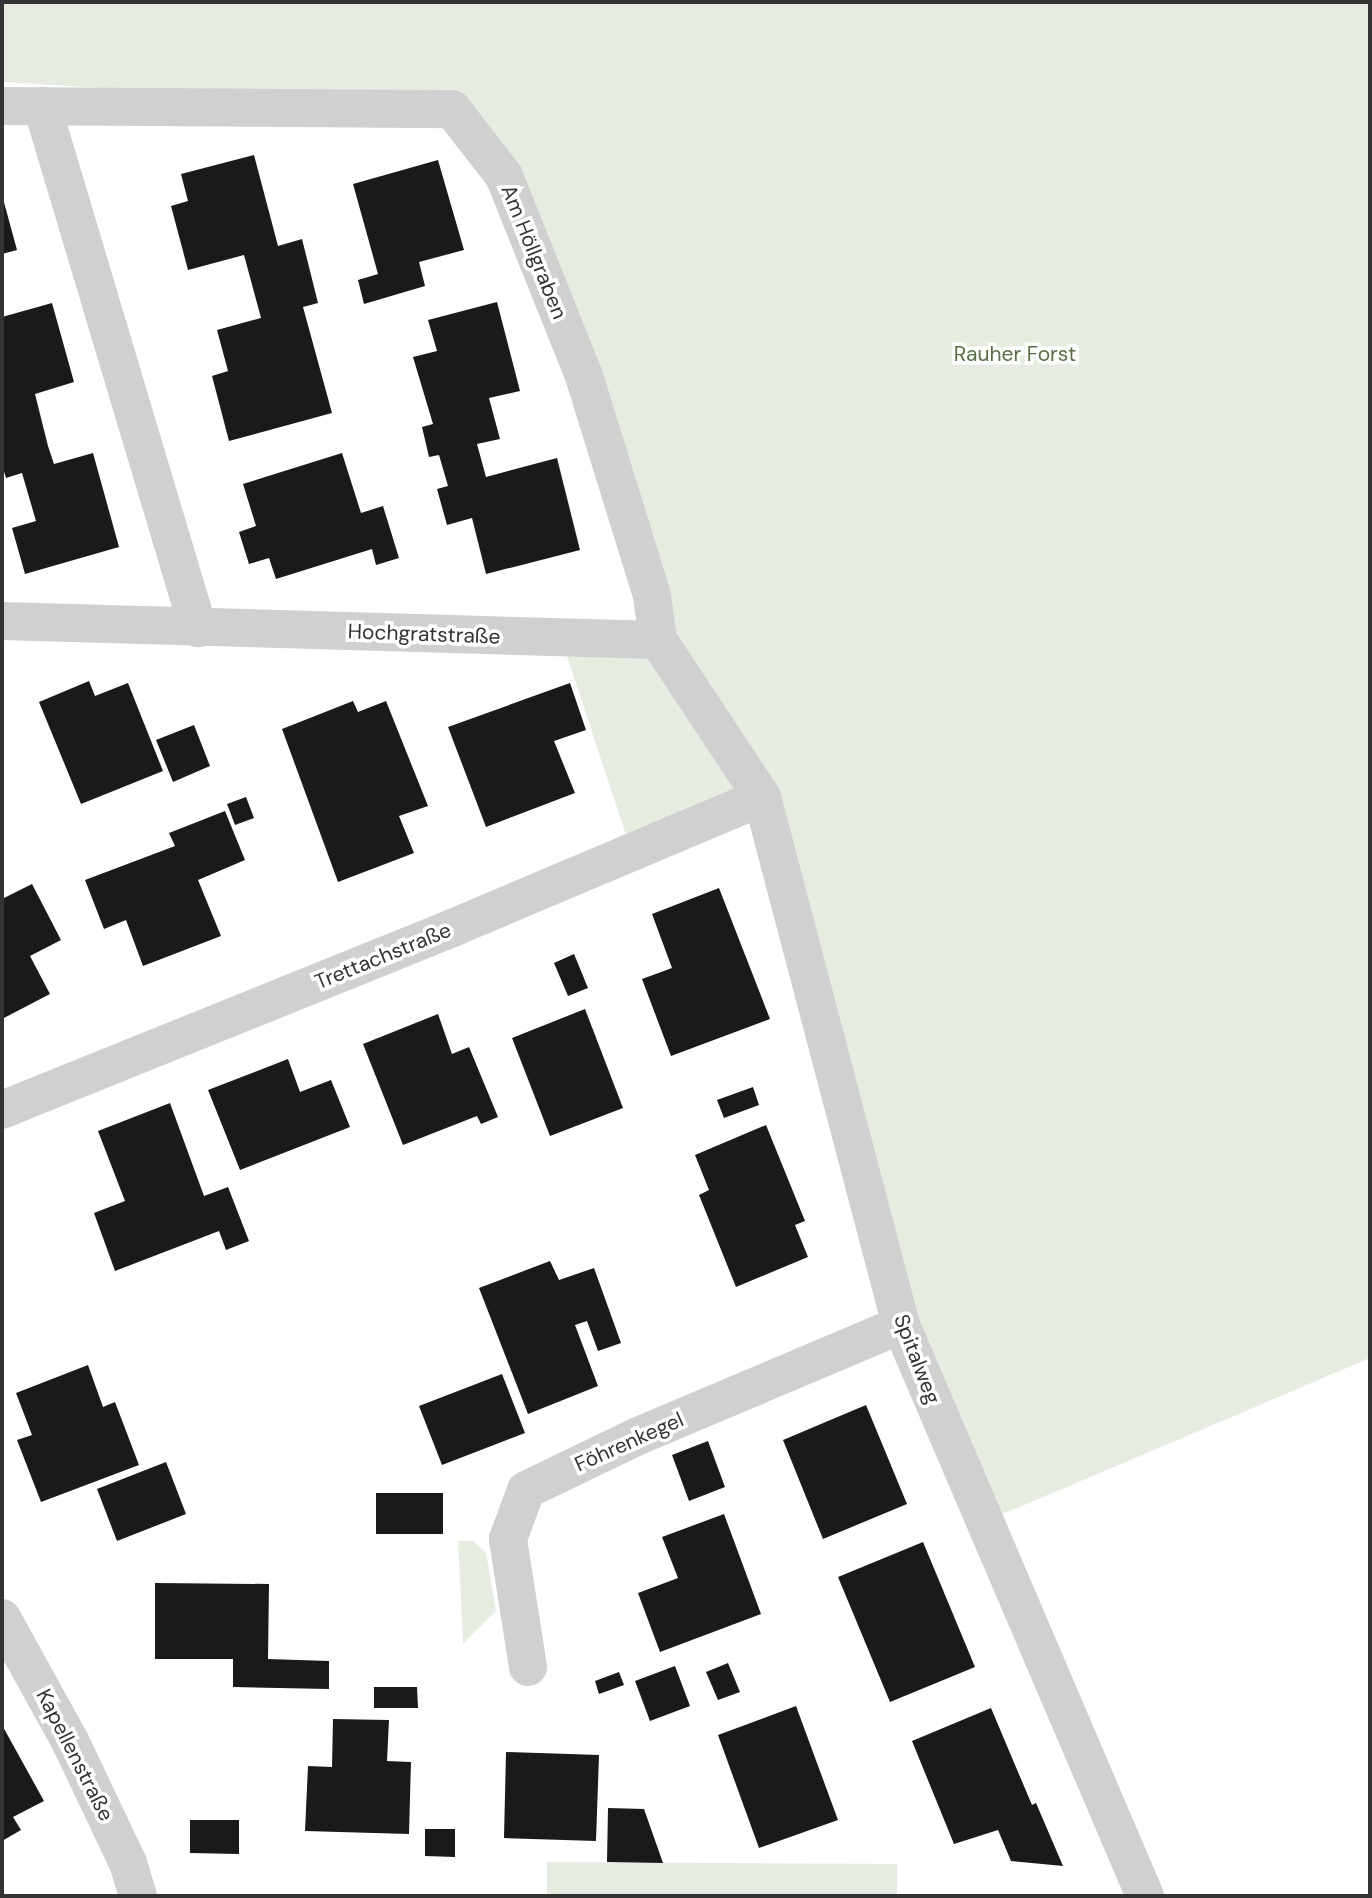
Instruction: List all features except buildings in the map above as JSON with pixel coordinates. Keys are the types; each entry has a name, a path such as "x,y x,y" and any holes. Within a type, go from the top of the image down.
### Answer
{"street":[{"name":"Am Höllgraben","path":"2,106 452,109 504,176 584,376 652,596 658,640"},
{"path":"42,106 198,628"},
{"name":"Hochgratstraße","path":"2,621 658,640"},
{"path":"658,640 762,797"},
{"name":"Trettachstraße","path":"2,1110 457,926 762,797"},
{"name":"Spitalweg","path":"762,797 901,1325 1145,1896"},
{"name":"Föhrenkegel","path":"528,1667 508,1539 526,1490 638,1436 901,1325"},
{"name":"Kapellenstraße","path":"2,1618 70,1741 128,1863 138,1896"}],"green space":[{"name":"Rauher Forst","path":"2,2 1370,2 1370,1358 984,1522 901,1325 762,797 658,640 584,376 452,109 2,82"},
{"path":"650,652 743,791 628,841 566,653"},
{"path":"458,1541 473,1541 486,1553 496,1611 463,1644"},
{"path":"547,1862 897,1864 897,1896 547,1896"}]}
